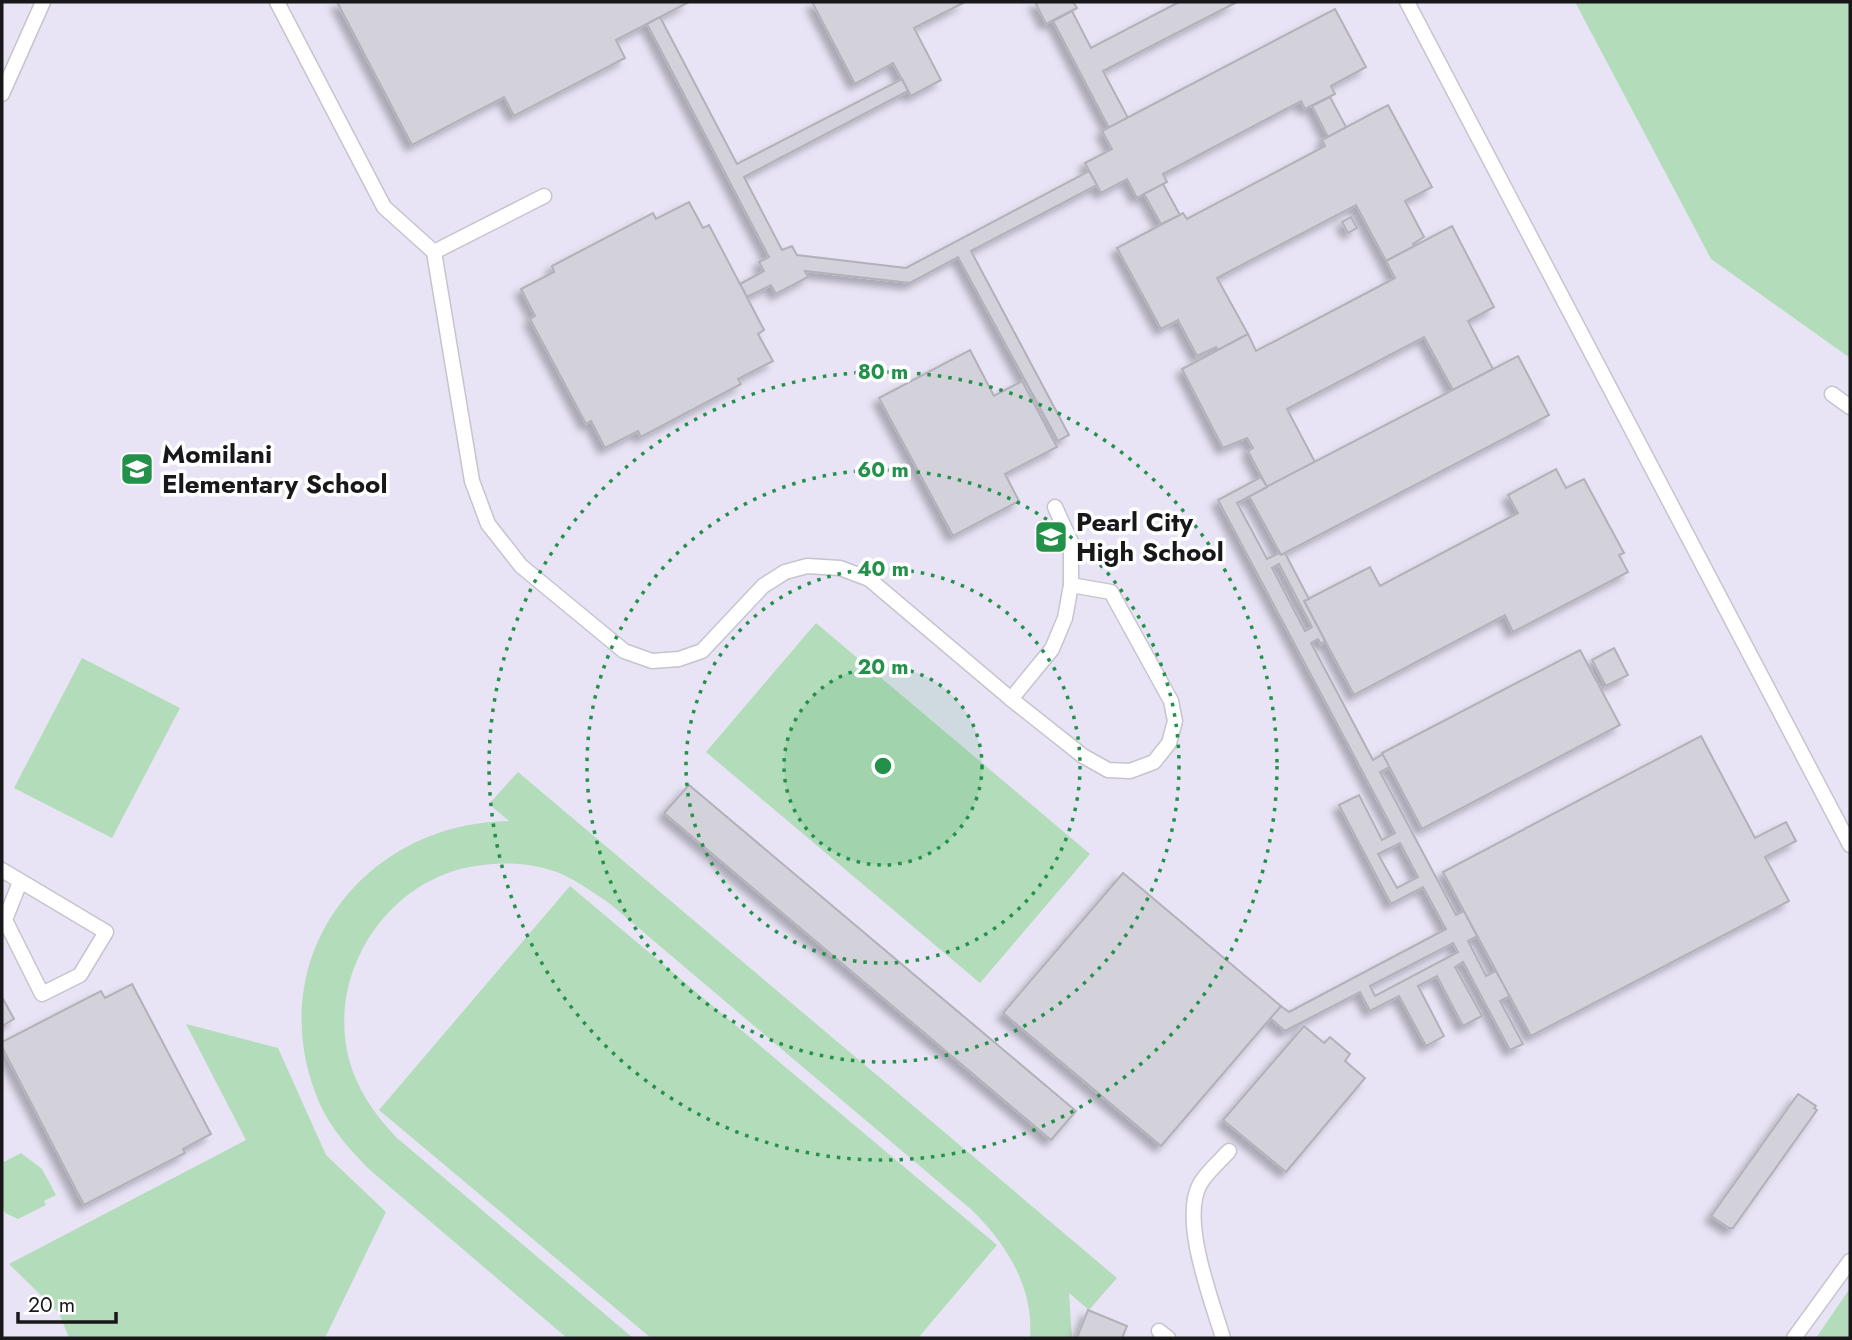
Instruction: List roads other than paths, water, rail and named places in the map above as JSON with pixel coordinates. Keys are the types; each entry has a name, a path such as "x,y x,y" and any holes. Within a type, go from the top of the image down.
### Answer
{"lane":[{"path":"2,94 43,2"},
{"path":"277,2 384,207 434,253 472,481 488,524 521,566 624,652 652,661 679,659 702,651 763,586 785,572 807,566 840,568 869,579 1083,756 1108,770 1130,771 1154,762 1169,743 1175,721 1171,701 1111,592 1071,585"},
{"path":"1407,2 1850,845"},
{"path":"434,253 544,197"},
{"path":"1832,394 1850,407"},
{"path":"1011,699 1052,649 1065,618 1071,585 1071,542 1055,507"},
{"path":"2,870 106,932 80,975 43,993 5,920 20,882"},
{"path":"1223,1338 1194,1233 1199,1185 1228,1151"},
{"path":"1794,1338 1850,1261"}],"place":[{"name":"Momilani Elementary School","path":"137,469"},
{"name":"Pearl City High School","path":"1051,537"}]}
